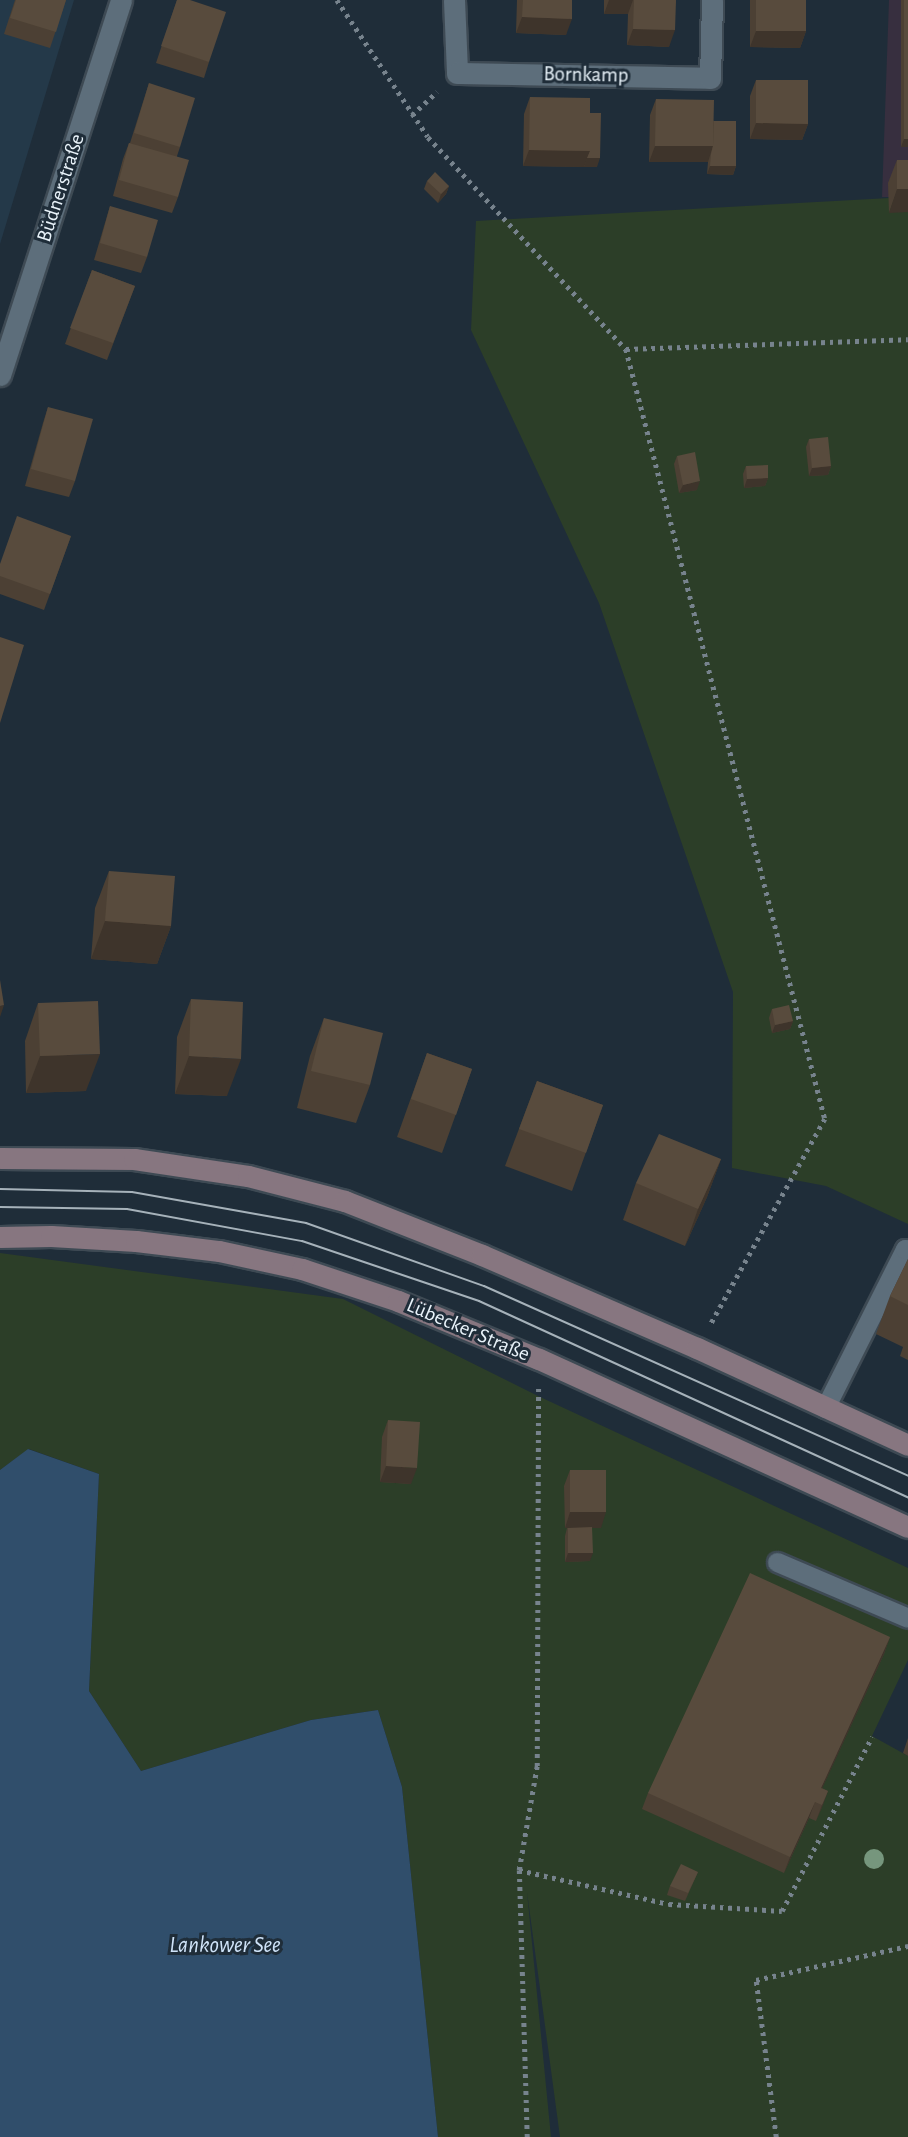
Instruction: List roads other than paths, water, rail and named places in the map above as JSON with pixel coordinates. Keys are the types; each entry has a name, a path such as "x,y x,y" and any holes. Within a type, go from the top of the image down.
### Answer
{"street":[{"name":"Büdnerstraße","path":"0,375 121,0"},
{"name":"Bornkamp","path":"454,0 457,73 710,78 712,0"},
{"path":"0,1158 134,1159 248,1176 345,1201 482,1255 697,1348 908,1445"},
{"name":"Lübecker Straße","path":"0,1237 51,1236 136,1241 219,1251 302,1269 398,1301 539,1359 908,1527"}],"lane":[{"path":"825,1408 905,1249 908,1250"},
{"path":"777,1562 908,1618"}],"water":[{"name":"Lankower See","path":"28,1449 99,1474 89,1691 141,1771 311,1720 378,1710 402,1787 438,2137 0,2137 0,1470"}],"tram line":[{"path":"0,1189 132,1192 306,1223 484,1286 908,1476"},
{"path":"0,1207 127,1209 302,1241 479,1301 908,1497"}]}
